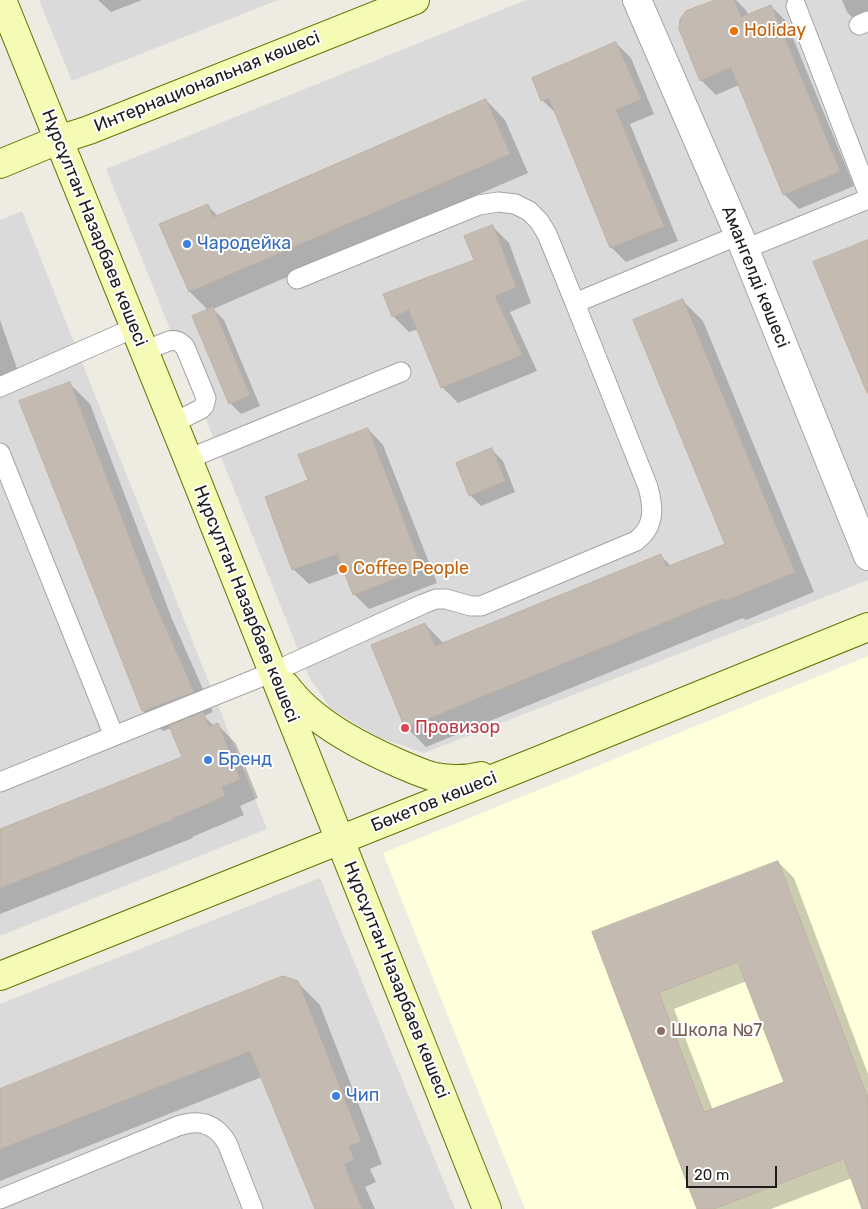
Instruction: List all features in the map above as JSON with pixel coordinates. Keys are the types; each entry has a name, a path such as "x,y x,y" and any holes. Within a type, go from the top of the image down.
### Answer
{"main road":[{"name":"Нұрсұлтан Назарбаев көшесі","path":"2,0 341,839 487,1209"},
{"name":"Интернациональная көшесі","path":"0,164 412,0"},
{"name":"Бөкетов көшесі","path":"0,976 540,760 868,626"},
{"path":"273,672 306,708 329,727 358,744 421,773 444,778 467,779 540,760"}],"street":[{"name":"Амангелді көшесі","path":"637,0 742,242 868,556"}],"lane":[{"path":"796,6 868,193"},
{"path":"576,303 742,242 868,199"},
{"path":"0,782 273,672 423,604 436,599 446,599 471,606 481,606 623,547 636,541 645,532 651,519 652,504 648,487 547,234 539,221 529,211 515,204 498,202 479,205 297,279"},
{"path":"0,387 139,340 172,340 180,342 185,347 206,398 201,409 173,423"},
{"path":"188,459 401,372"},
{"path":"0,453 114,736"},
{"path":"0,1199 178,1126 187,1123 199,1123 212,1127 221,1134 227,1143 253,1209"}],"shaded area":[{"path":"39,0 278,0 72,81"},
{"path":"526,0 868,0 868,580 424,753 378,737 330,708 309,677 106,169"},
{"path":"22,211 267,829 0,936 0,220"},
{"name":"Школа №7","path":"868,656 868,1209 525,1209 383,853"},
{"path":"320,878 455,1209 0,1209 0,1004"}],"building":[{"path":"715,0 734,0 741,17 771,5 840,171 783,195 731,67 700,81 679,29 680,19 686,11"},
{"path":"616,42 641,99 616,110 664,226 610,248 549,98 541,101 532,78"},
{"path":"486,99 510,154 189,292 159,224 208,204 213,217"},
{"path":"493,225 516,287 495,296 522,355 441,388 409,310 392,317 383,294 474,260 464,236"},
{"path":"868,240 868,393 867,393 813,262"},
{"path":"683,299 795,572 725,601 724,598 405,728 371,645 425,623 435,646 661,554 666,567 725,544 633,320"},
{"path":"213,307 250,395 229,404 192,316"},
{"path":"70,382 152,597 194,692 142,711 19,401"},
{"path":"368,428 422,568 353,595 337,554 292,570 265,497 308,480 298,455"},
{"path":"492,448 505,481 469,496 456,463"},
{"path":"203,712 209,727 218,723 240,779 222,787 225,796 174,819 0,888 0,829 182,757 169,726"},
{"path":"778,861 868,1098 868,1209 862,1209 844,1159 714,1209 697,1209 592,932","holes":["738,962 784,1082 704,1112 659,993"]},
{"path":"283,976 298,981 361,1141 349,1146 354,1160 344,1164 362,1209 315,1209 250,1051 0,1149 0,1089"}],"place":[{"name":"Holiday","path":"734,31"},
{"name":"Чародейка","path":"187,244"},
{"name":"Coffee People","path":"343,569"},
{"name":"Провизор","path":"405,728"},
{"name":"Бренд","path":"208,760"},
{"name":"Школа №7","path":"661,1031"},
{"name":"Чип","path":"336,1096"}]}
